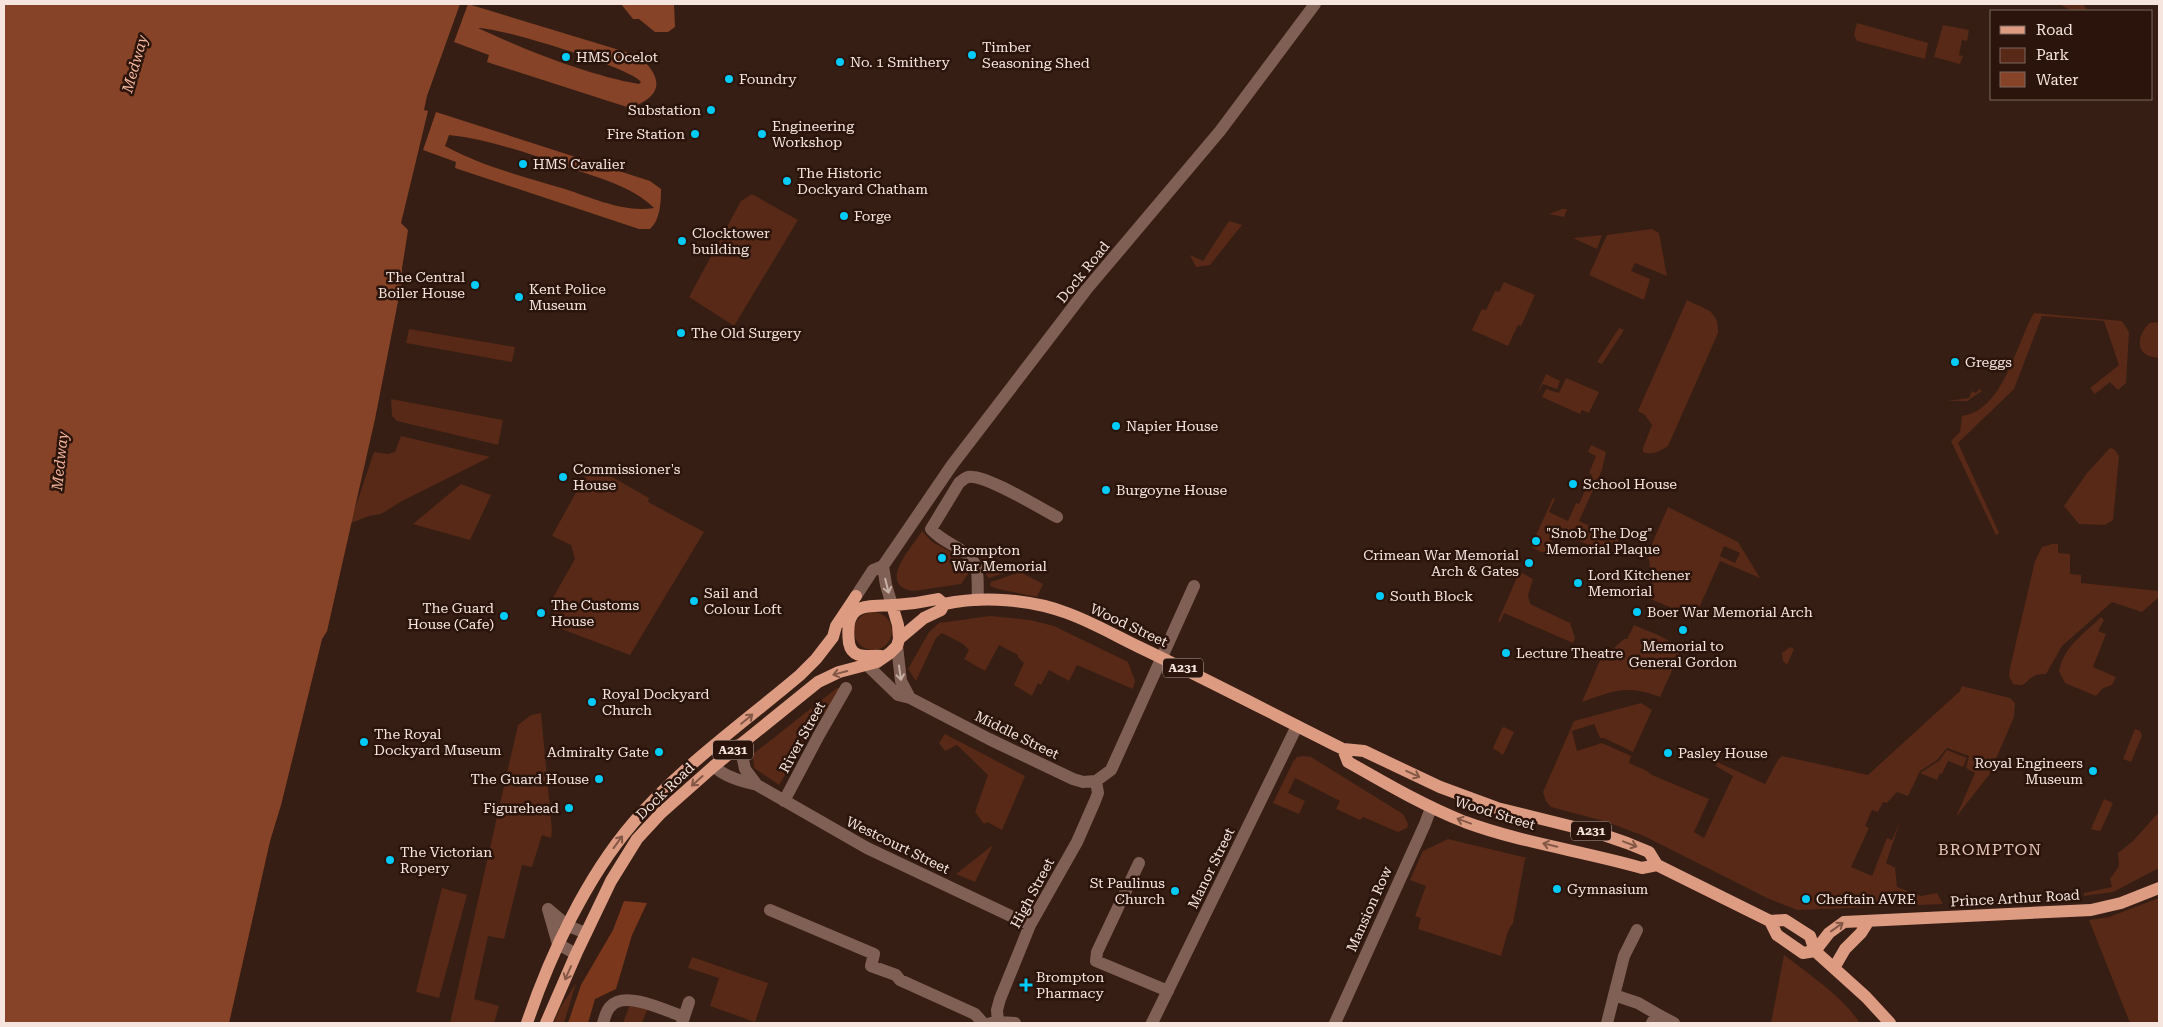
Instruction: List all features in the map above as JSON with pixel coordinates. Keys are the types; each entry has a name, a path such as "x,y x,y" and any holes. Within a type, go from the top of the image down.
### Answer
{"main road":[{"path":"852,617 864,606 892,605 897,622 898,642 885,656 861,656 854,653 849,643 852,617 856,596"},
{"name":"Dock Road","path":"833,637 836,626 856,596"},
{"name":"Wood Street","path":"892,605 938,599 944,604 978,600 1021,603 1068,613 1161,657 1342,749 1364,751 1440,787 1516,814 1592,831 1649,852 1657,865 1770,921 1777,935 1803,953 1815,951 1834,968"},
{"name":"Wood Street","path":"898,642 924,618 942,610 944,604"},
{"name":"Dock Road","path":"527,1023 540,985 558,944 609,854 638,817 710,750 800,675 852,617"},
{"name":"Dock Road","path":"546,1023 611,881 637,839 661,813 738,745 818,682 839,672 867,665 885,656"},
{"name":"Wood Street","path":"1342,749 1348,762 1431,808 1466,822 1511,836 1642,868 1657,865"},
{"path":"1431,808 1440,787"},
{"path":"1511,836 1516,814"},
{"name":"Prince Arthur Road","path":"1815,951 1829,933 1844,922 2091,910 2122,903 2159,888"},
{"path":"1834,968 1845,950 1861,934 1868,922"},
{"name":"A231","path":"1834,968 1890,1023"}],"street":[{"name":"Dock Road","path":"856,596 873,570 883,566 952,465 1086,290 1220,131 1315,4"},
{"path":"978,600 976,570 971,558 964,552 938,538 931,529 939,514 965,478 974,477 988,480 1057,517"},
{"path":"883,566 892,605"},
{"path":"1096,781 1111,770 1194,586"},
{"path":"898,642 901,681 910,698"},
{"name":"Middle Street","path":"867,665 898,696 910,698 989,739 1073,779 1083,782 1096,781"},
{"name":"River Street","path":"784,801 846,688"},
{"name":"Manor Street","path":"1152,1023 1297,726"},
{"name":"Westcourt Street","path":"738,745 742,750 745,769 757,785"},
{"name":"Westcourt Street","path":"714,766 740,781 757,785 867,848 1030,925"},
{"name":"High Street","path":"994,1022 1000,998 1030,925 1077,842 1097,796 1096,781"},
{"name":"Mansion Row","path":"1335,1023 1431,808"},
{"path":"1139,863 1097,952 1096,961 1168,991"},
{"path":"576,954 558,944 548,909 568,926 586,934"},
{"path":"770,910 874,954 870,966 896,975 900,980 975,1014 983,1023"},
{"path":"1607,1023 1624,956 1637,930"},
{"path":"1614,995 1638,1003 1654,1018 1674,1023"},
{"path":"603,1023 611,1005 626,999 683,1020 689,1002"},
{"path":"994,1022 1015,1023"}],"green space":[{"path":"2059,4 2083,4 2087,10 2070,10"},
{"path":"1857,23 1928,43 1925,59 1857,41 1854,35"},
{"path":"1943,25 1969,30 1967,41 1962,40 1959,55 1963,56 1960,64 1934,57"},
{"path":"752,194 798,220 734,326 689,297 741,201"},
{"path":"1567,209 1564,217 1549,214"},
{"path":"1229,221 1242,225 1210,265 1196,267 1190,255 1203,261"},
{"path":"1652,229 1659,233 1667,276 1635,263 1631,271 1650,279 1644,300 1589,275 1607,235"},
{"path":"408,230 402,268 402,281 353,514 374,452 388,454 395,452 401,436 490,457 402,501 381,514 369,516 351,523 327,631 322,639 281,805 270,841 229,1023 217,1023"},
{"path":"1602,235 1597,249 1573,238 1574,238"},
{"path":"1504,282 1535,295 1521,326 1518,325 1508,346 1472,330 1482,309 1486,310 1495,291 1499,292"},
{"path":"1687,300 1710,311 1716,319 1718,333 1668,446 1656,452 1643,452 1652,425 1645,415 1638,411"},
{"path":"2034,313 2122,321 2129,332 2126,383 2118,390 2110,382 2095,394 2090,388 2119,365 2104,321 2042,316 2014,389 1958,443 1999,533 1996,535 1951,441 1960,432 1962,416 1976,411 1988,402 1998,389 2007,374"},
{"path":"2159,322 2159,358 2151,357 2143,352 2140,339 2150,323"},
{"path":"1619,328 1624,330 1602,364 1597,362"},
{"path":"409,329 515,347 512,362 406,343"},
{"path":"1546,374 1560,381 1557,389 1543,384 1537,394"},
{"path":"1566,378 1599,392 1589,413 1582,410 1580,414 1542,397 1546,389 1559,393"},
{"path":"1979,389 1982,391 1967,401 1947,401 1969,398 1972,391 1976,393"},
{"path":"391,399 503,420 498,445 397,421 392,416"},
{"path":"1591,445 1606,452 1602,470 1579,521 1619,540 1617,545 1609,546 1602,551 1561,533 1553,538 1546,552 1533,548 1532,544 1553,498 1555,499 1549,512 1568,521 1576,503 1579,504 1592,475 1589,473 1596,456 1588,452"},
{"path":"2110,448 2114,449 2119,456 2113,520 2105,525 2079,524 2064,506 2087,473"},
{"path":"591,465 649,498 648,502 704,532 630,655 554,626 555,615 551,601 575,559 571,545 552,536"},
{"path":"461,484 491,495 470,540 413,524"},
{"path":"1668,507 1738,542 1760,578 1720,561 1698,610 1688,615 1646,597 1656,575 1651,573 1648,553","holes":["1724,546 1740,553 1735,563 1720,556"]},
{"path":"922,531 931,541 965,563 968,574 961,584 914,591 903,588 898,582 897,574 900,565"},
{"path":"2058,544 2058,553 2070,554 2070,574 2081,575 2081,583 2159,591 2159,597 2142,612 2112,602 2062,646 2046,674 2034,676 2023,685 2013,684 2009,676 2010,668 2035,561 2042,547"},
{"path":"981,553 1014,570 989,578 986,575"},
{"path":"1020,572 1043,584 1037,597 990,586 991,582"},
{"path":"1522,573 1533,579 1528,595 1530,604 1570,623 1575,638 1573,643 1504,613 1500,622 1498,621 1518,575"},
{"path":"873,612 887,617 892,631 887,645 873,650 859,645 854,631 859,617"},
{"path":"990,616 1030,620 1054,626 1128,662 1135,681 1133,689 1077,665 1069,681 1049,670 1041,685 1038,683 1032,696 1014,685 1024,663 1018,655 999,645 985,671 964,659 969,650 963,644 942,633 936,638 916,681 908,669 929,632 939,623"},
{"path":"2101,617 2104,620 2098,631 2106,634 2093,667 2116,677 2112,685 2103,688 2096,696 2065,683 2059,671 2065,654 2070,647"},
{"path":"1634,625 1667,640 1677,649 1679,655 1660,697 1629,690 1612,692 1582,702 1604,651 1614,648 1624,639 1627,639"},
{"path":"1790,647 1794,649 1787,665 1783,661 1782,653"},
{"path":"1962,686 2010,698 2015,703 2014,717 1989,775 1956,817 1975,773 1966,768 1969,756 1947,748 1936,761 1920,771 1908,796 1897,792 1887,803 1883,802 1878,812 1872,810 1865,826 1869,828 1851,867 1872,876 1887,838 1892,840 1900,822 1886,863 1895,868 1897,887 1921,896 1937,893 1943,904 1797,910 1767,898 1644,836 1607,822 1551,807 1546,801 1543,792 1574,721 1641,703 1652,710 1633,752 1604,738 1600,738 1594,724 1572,731 1577,751 1602,743 1631,756 1629,763 1652,775 1709,799 1694,832 1704,838 1733,776 1716,766 1717,762 1765,784 1782,756 1868,775 1960,691"},
{"path":"837,688 846,688 819,719 779,785 754,768 753,754"},
{"path":"541,713 552,830 551,838 542,835 532,867 522,865 504,939 488,936 474,999 499,1006 494,1023 450,1023 518,725 531,715"},
{"path":"1504,727 1514,732 1503,755 1493,748"},
{"path":"2135,729 2140,731 2142,736 2131,762 2123,759"},
{"path":"945,734 1025,776 1002,830 987,822 984,824 975,812 988,775 957,745 945,751 939,743"},
{"path":"1947,750 1967,758 1963,767 1948,761 1937,780 1920,773 1939,761"},
{"path":"1297,757 1311,757 1403,814 1408,824 1407,828 1398,832 1363,817 1360,820 1336,809 1340,801 1295,778 1288,793 1305,801 1299,814 1273,803 1293,762"},
{"path":"2104,799 2113,803 2101,830 2091,829"},
{"path":"2159,812 2159,868 2113,892 2084,896 2084,893 2112,887 2110,879 2119,866 2118,853 2133,841"},
{"path":"1448,839 1527,858 1525,859 1513,923 1508,931 1501,956 1418,929 1421,918 1415,916 1426,886 1410,880 1423,851"},
{"path":"993,845 975,882 956,874"},
{"path":"442,888 467,895 439,998 416,992"},
{"path":"2159,898 2159,1023 2130,1023 2089,920 2109,917"},
{"path":"1784,955 1835,995 1860,1023 1771,1023"},
{"path":"692,957 768,983 755,1022 710,1006 719,978 688,968"},
{"path":"576,983 564,1023 554,1023 560,1008"},
{"path":"632,999 649,1005 642,1023 623,1023"}],"shaded area":[{"path":"624,901 647,903 632,935 616,989 595,999 588,1023 568,1023 581,985 613,930"}],"water":[{"name":"Medway","path":"4,4 460,4 427,96 424,110 428,111 401,223 408,230 402,268 402,281 375,419 327,631 322,639 281,805 270,841 229,1023 4,1023"},
{"path":"468,4 639,56 653,72 656,86 649,98 630,108 487,62 489,55 454,42","holes":["478,28 490,29 590,58 632,75 641,82 639,84 599,75 536,53"]},
{"path":"621,4 674,4 675,27 668,32 655,32 639,19 633,19"},
{"path":"436,112 650,181 661,189 658,216 650,229 639,229 455,168 456,162 423,150","holes":["449,135 493,143 612,182 635,193 654,208 620,207 609,204 488,165 445,146"]}],"place":[{"name":"Timber Seasoning Shed","path":"972,55"},
{"name":"HMS Ocelot","path":"566,57"},
{"name":"No. 1 Smithery","path":"840,62"},
{"name":"Foundry","path":"729,79"},
{"name":"Substation","path":"711,110"},
{"name":"Fire Station","path":"695,134"},
{"name":"Engineering Workshop","path":"762,134"},
{"name":"HMS Cavalier","path":"523,164"},
{"name":"The Historic Dockyard Chatham","path":"787,181"},
{"name":"Forge","path":"844,216"},
{"name":"Clocktower building","path":"682,241"},
{"name":"The Central Boiler House","path":"475,285"},
{"name":"Kent Police Museum","path":"519,297"},
{"name":"The Old Surgery","path":"681,333"},
{"name":"Greggs","path":"1955,362"},
{"name":"Napier House","path":"1116,426"},
{"name":"Commissioner's House","path":"563,477"},
{"name":"School House","path":"1573,484"},
{"name":"Burgoyne House","path":"1106,490"},
{"name":"\"Snob The Dog\" Memorial Plaque","path":"1536,541"},
{"name":"Brompton War Memorial","path":"942,558"},
{"name":"Crimean War Memorial Arch & Gates","path":"1529,563"},
{"name":"Lord Kitchener Memorial","path":"1578,583"},
{"name":"South Block","path":"1380,596"},
{"name":"Sail and Colour Loft","path":"694,601"},
{"name":"Boer War Memorial Arch","path":"1637,612"},
{"name":"The Customs House","path":"541,613"},
{"name":"The Guard House (Cafe)","path":"504,616"},
{"name":"Memorial to General Gordon","path":"1683,630"},
{"name":"Lecture Theatre","path":"1506,653"},
{"name":"Royal Dockyard Church","path":"592,702"},
{"name":"The Royal Dockyard Museum","path":"364,742"},
{"name":"Admiralty Gate","path":"659,752"},
{"name":"Pasley House","path":"1668,753"},
{"name":"Royal Engineers Museum","path":"2093,771"},
{"name":"The Guard House","path":"599,779"},
{"name":"Figurehead","path":"569,808"},
{"name":"The Victorian Ropery","path":"390,860"},
{"name":"Gymnasium","path":"1557,889"},
{"name":"St Paulinus Church","path":"1175,891"},
{"name":"Cheftain AVRE","path":"1806,899"},
{"name":"Brompton Pharmacy","path":"1026,985"}],"district":[{"name":"BROMPTON","path":"1990,849"}]}
